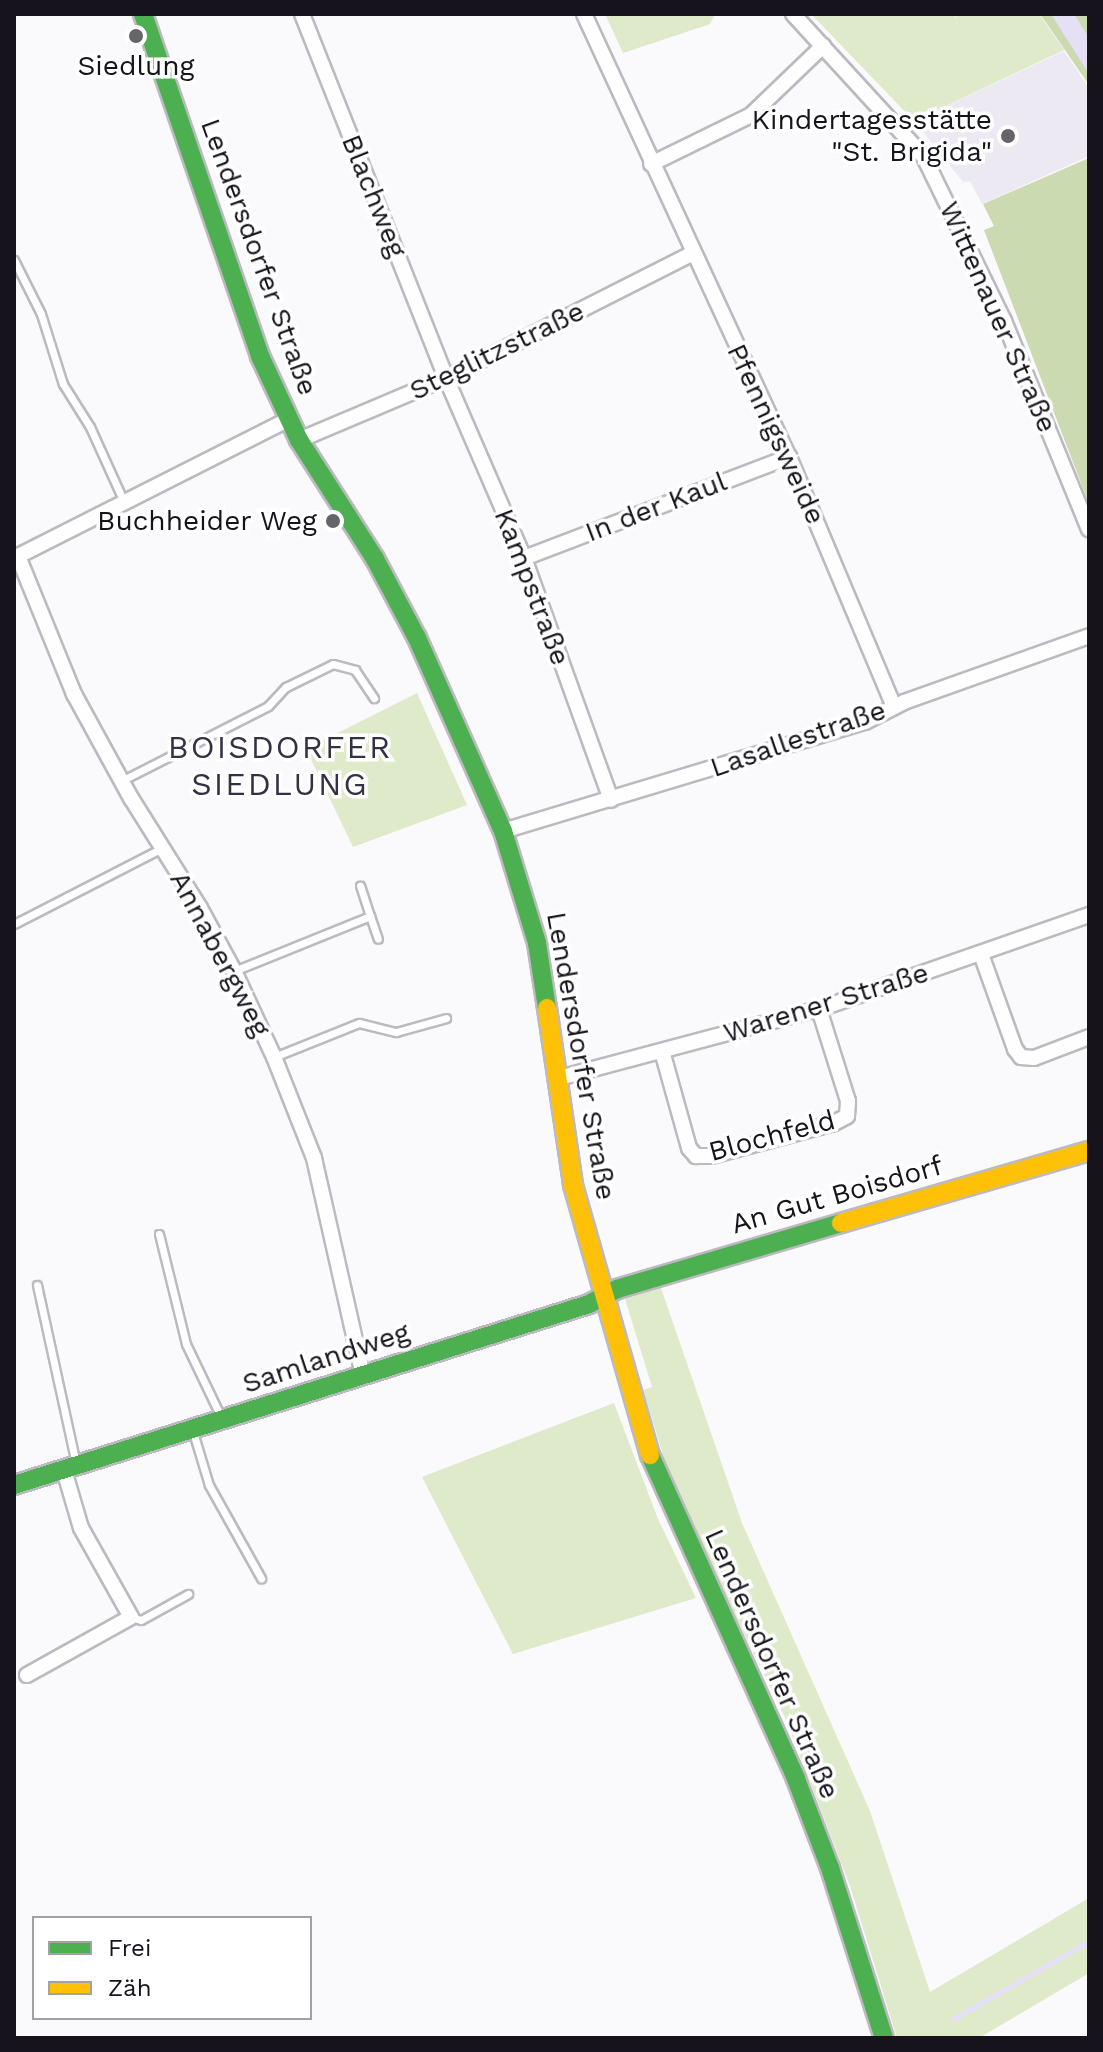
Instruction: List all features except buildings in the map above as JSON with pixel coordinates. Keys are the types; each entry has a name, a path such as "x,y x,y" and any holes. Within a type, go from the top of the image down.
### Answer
{"street":[{"name":"Lendersdorfer Straße","path":"143,14 260,356 299,440 375,559 417,638 457,720 503,831 537,943 573,1185 659,1481 796,1779 830,1868 884,2038"},
{"name":"Blachweg","path":"302,14 446,378"},
{"name":"Pfennigsweide","path":"584,14 692,254 789,457 894,707"},
{"name":"Wittenauer Straße","path":"793,14 924,157 1004,321 1089,529"},
{"path":"651,164 751,115 823,46"},
{"name":"Steglitzstraße","path":"299,440 446,378 692,254"},
{"name":"Kampstraße","path":"446,378 524,558 611,800"},
{"path":"16,557 289,419"},
{"name":"In der Kaul","path":"524,558 789,457"},
{"name":"Annabergweg","path":"16,557 74,694 121,781 234,971 274,1057 314,1158 363,1376"},
{"name":"Lasallestraße","path":"503,831 865,722 894,707 1089,636"},
{"name":"Warener Straße","path":"559,1078 819,1009 1089,915"},
{"path":"981,954 1015,1049 1021,1057 1034,1058 1089,1037"},
{"name":"Blochfeld","path":"662,1051 689,1148 696,1156 711,1156 834,1123 847,1116 848,1101 819,1009"},
{"name":"An Gut Boisdorf","path":"603,1296 1089,1151"},
{"name":"Samlandweg","path":"14,1485 589,1304 603,1296"},
{"path":"27,1675 131,1617 81,1528 70,1468"}],"lane":[{"path":"14,260 41,314 63,384 90,427 125,504"},
{"path":"121,781 268,706 286,687 333,664 355,670 374,698"},
{"path":"14,924 162,848"},
{"path":"360,886 378,939"},
{"path":"234,971 370,916"},
{"path":"274,1057 359,1023 396,1032 446,1018"},
{"path":"159,1234 186,1344 223,1420"},
{"path":"37,1285 70,1468"},
{"path":"193,1430 209,1485 261,1578"},
{"path":"131,1617 141,1620 188,1594"}],"shaded area":[{"path":"1051,14 1074,14 1089,38 1089,74"},
{"name":"Kindertagesstätte \"St. Brigida\"","path":"1064,51 1089,88 1089,156 982,204 970,181 963,182 914,121"}],"green space":[{"path":"605,14 715,14 710,24 623,53"},
{"path":"811,14 953,14 957,20 955,14 1039,14 1064,50 914,121"},
{"path":"1040,14 1089,14 1089,85"},
{"path":"1089,158 1089,504 984,230 994,226 983,204"},
{"path":"417,693 467,805 353,847 306,749"},
{"path":"661,1288 742,1523 870,1811 930,1992 1089,1898 1089,1973 979,2038 897,2038 850,1886 786,1720 673,1487 643,1390 652,1387 625,1299"},
{"path":"614,1403 658,1519 696,1598 513,1654 422,1477"}],"waterway":[{"path":"953,2019 1089,1941"}],"traffic: fast":[{"path":"143,14 260,356 299,440 375,559 417,638 503,831 537,943 547,1008"},
{"path":"14,1485 589,1304 617,1289 841,1223"},
{"path":"650,1455 796,1779 830,1868 884,2038"}],"traffic: slow":[{"path":"547,1008 573,1185 650,1455"},
{"path":"841,1223 1089,1151"}],"place":[{"name":"Siedlung","path":"136,36"},
{"name":"Kindertagesstätte \"St. Brigida\"","path":"1008,136"},
{"name":"Buchheider Weg","path":"333,521"}],"district":[{"name":"BOISDORFER SIEDLUNG","path":"280,766"}]}
